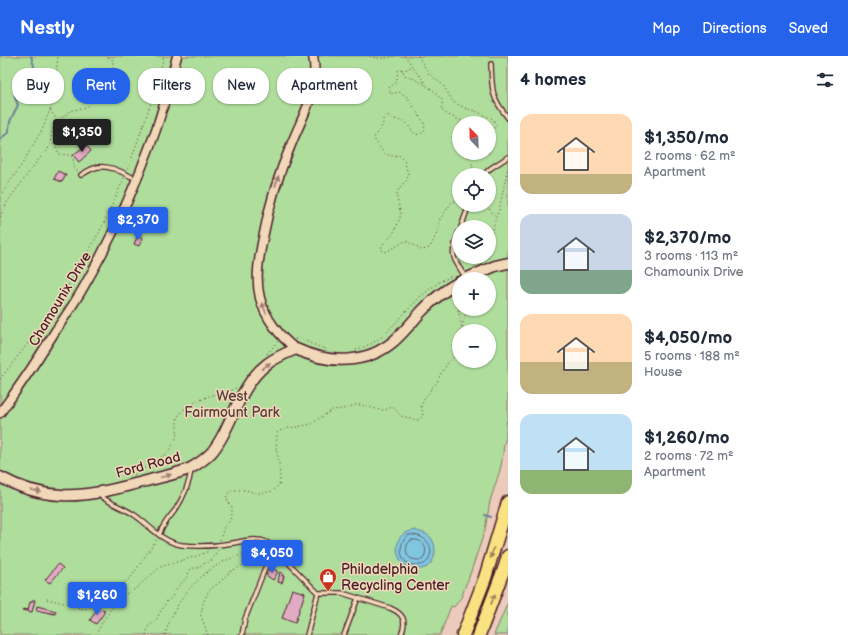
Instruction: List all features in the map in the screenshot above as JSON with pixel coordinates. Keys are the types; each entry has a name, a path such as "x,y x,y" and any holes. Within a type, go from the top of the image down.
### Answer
{"highway":[{"path":"463,635 485,578 508,502"},
{"path":"479,635 508,556"}],"main road":[{"path":"482,272 495,266 508,263"},
{"path":"295,344 310,355 335,360 356,359 372,354 394,341 430,302 452,283"},
{"name":"Ford Road","path":"0,477 30,490 60,495 71,495 97,492 191,468 204,460 215,448 227,428 243,393 259,371 295,344"}],"street":[{"name":"Chamounix Drive","path":"0,413 23,382 86,283 113,233 153,137 167,95 177,56"},
{"path":"295,344 290,344 270,321 260,298 258,272 260,252 275,187 286,156 313,93 315,76 313,56"}],"lane":[{"path":"491,64 494,96 498,106 508,118"},
{"path":"491,168 508,157"},
{"path":"81,175 95,168 102,167 113,169 132,177"},
{"path":"159,535 164,522 180,502 190,477 191,468"},
{"path":"97,492 108,501 134,515 159,535 180,545 212,545 256,539 262,540 272,547 318,593 342,593 397,611 403,617 404,623 401,635"},
{"path":"242,635 245,619 272,547"},
{"path":"307,635 318,593"},
{"path":"344,635 358,598"}],"path":[{"path":"0,196 22,164 39,135 50,110 52,105 52,94 58,56"},
{"path":"0,217 8,201 39,159 48,150 54,126 69,112 89,105 94,91 100,81 108,77 113,70 113,60 106,56"},
{"path":"0,379 28,343 73,277 102,225 126,174 149,111 164,56"},
{"path":"370,56 375,58 394,56"},
{"path":"404,56 408,59 415,72 423,79 427,86"},
{"path":"418,56 429,74 443,85 453,102 486,116"},
{"path":"412,66 408,69 399,69 397,71 398,75 395,83 389,88 391,94 398,92 408,98 424,123 425,131 414,134 409,126 402,120 397,121 391,116 386,115 383,118 384,121 382,126 374,137 383,152 388,155 399,155 404,160 408,174 407,180 399,188 397,194 401,214 400,218 392,234 383,244 381,248 382,250 385,252 388,251 405,241 421,250 427,250 439,229 440,219 452,202"},
{"path":"402,70 406,76 415,79 437,93 443,102 442,110 452,117"},
{"path":"50,110 58,121"},
{"path":"50,140 56,147 59,154 69,154 73,158 74,167 81,175"},
{"path":"495,220 508,167"},
{"path":"491,212 496,216"},
{"path":"355,350 371,344 383,336 421,296 439,282 452,280"},
{"path":"295,344 299,338 314,346 328,350"},
{"path":"264,357 277,341 279,341"},
{"path":"146,635 148,627 157,619 167,601 186,579 190,570 198,568 202,564 211,561 218,552 224,527 229,522 232,514 232,507 226,498 228,494 233,490 246,490 255,493 269,492 273,491 279,485 280,481 276,443 277,433 279,431 311,424 332,410 343,409 356,405 362,405 380,410 385,410 392,407 401,416 417,420 420,419 423,414 421,406 425,397 430,392 431,388 437,383 440,375 452,359"},
{"path":"132,476 167,453 172,448 177,432 177,419 182,411 203,398 229,392 238,386"},
{"path":"46,599 83,609 89,608 104,601 131,577 159,535"},
{"path":"242,541 252,552"},
{"path":"96,635 102,622 119,598 135,589 160,567 201,554 210,550 212,545"},
{"path":"165,635 177,607 191,587 212,569 225,561 272,547"},
{"path":"208,635 201,616 202,608 208,592 230,572 244,562 252,552"}],"green space":[{"name":"West Fairmount Park","path":"0,56 508,56 508,416 506,424 506,438 500,470 490,501 485,530 462,596 454,607 451,606 440,635 0,635"},
{"path":"508,602 508,635 494,635"}],"water":[{"path":"414,530 428,535 433,541 434,545 434,559 427,567 420,569 413,569 405,566 401,562 397,552 398,541 401,536 406,532"}],"building":[{"path":"86,145 91,151 79,162 73,155"},
{"path":"58,171 66,175 62,182 54,179"},
{"path":"138,235 143,238 139,246 134,244"},
{"path":"58,564 63,568 50,583 45,580"},
{"path":"271,567 278,572 273,580 266,575"},
{"path":"280,572 283,573 282,576 284,576 282,583 278,582"},
{"path":"292,589 305,593 295,623 282,618"},
{"path":"32,600 35,600 32,612 22,610 28,610"},
{"path":"37,606 56,611 55,614 36,610"},
{"path":"98,608 105,610 96,624 90,620"}],"waterway":[{"path":"0,139 9,132 10,121 18,105 15,98 15,93 26,78 33,72 34,66 31,56"},
{"path":"485,515 491,517"}],"place":[{"name":"Philadelphia Recycling Center","path":"328,592"}]}
